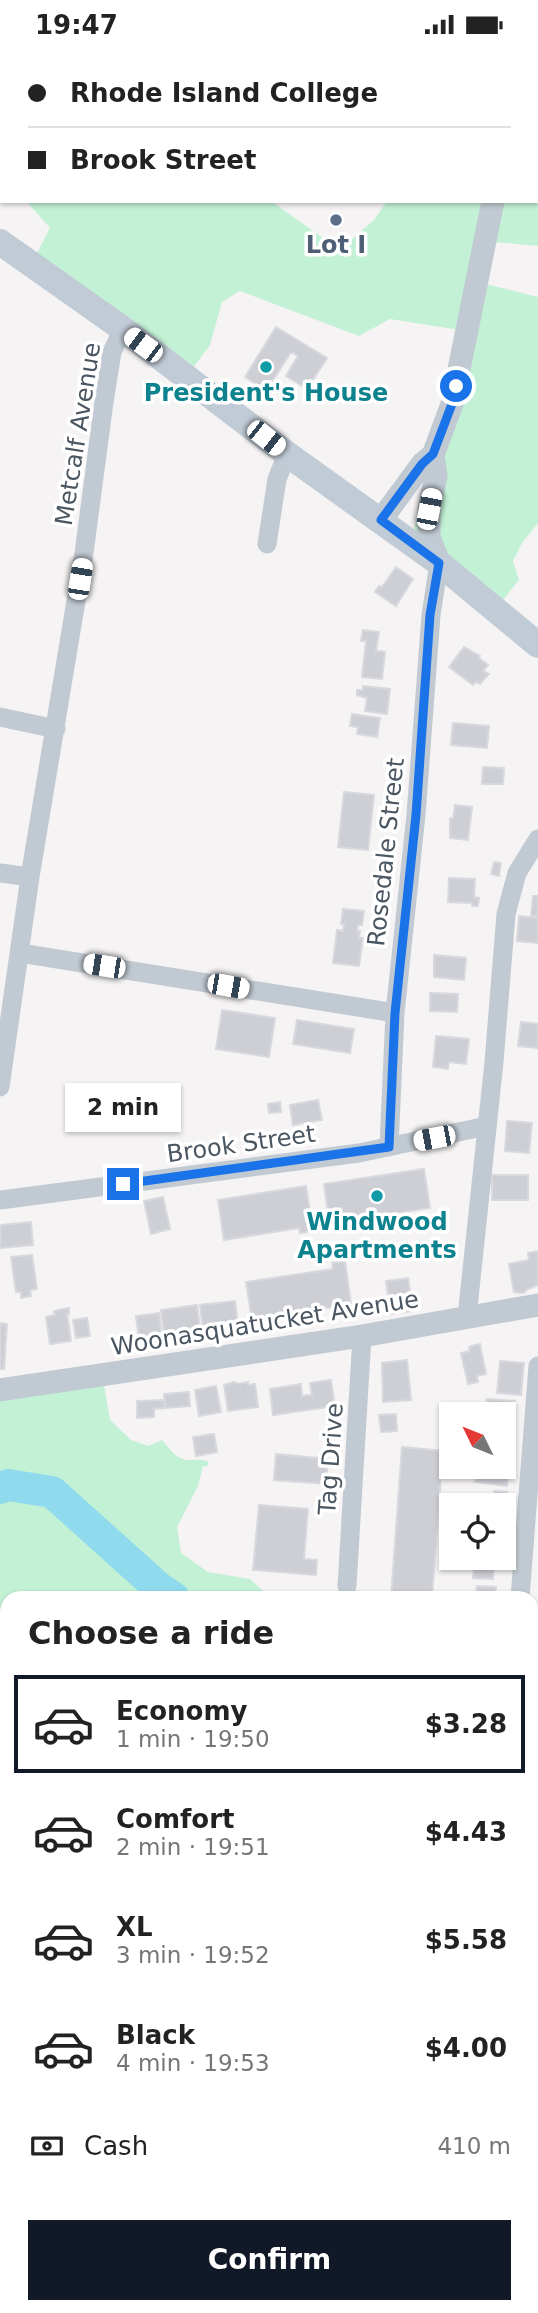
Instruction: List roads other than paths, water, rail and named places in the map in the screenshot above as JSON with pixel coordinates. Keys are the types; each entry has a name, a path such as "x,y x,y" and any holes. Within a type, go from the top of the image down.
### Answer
{"main road":[{"path":"0,242 439,563 538,645"}],"street":[{"path":"381,520 422,464 433,454 452,404 493,203"},
{"name":"Metcalf Avenue","path":"0,1087 30,877 84,554 112,352 122,329"},
{"path":"267,544 276,479 287,454"},
{"path":"433,454 436,476 429,509 429,537 439,563"},
{"name":"Rosedale Street","path":"389,1147 395,1013 416,815 430,615 439,563"},
{"path":"0,717 56,729"},
{"path":"467,1317 506,914 517,873 538,839"},
{"path":"0,873 30,877"},
{"path":"20,953 395,1013"},
{"name":"Brook Street","path":"0,1200 359,1153 486,1126"},
{"name":"Woonasquatucket Avenue","path":"0,1391 362,1336 538,1305"},
{"name":"Tag Drive","path":"347,1586 362,1336"},
{"path":"521,1591 538,1366"}],"waterway":[{"path":"0,1488 8,1485 52,1492 164,1591"}],"place":[{"name":"Lot I","path":"336,220"},
{"name":"President's House","path":"266,367"},
{"name":"Windwood Apartments","path":"377,1196"}]}
